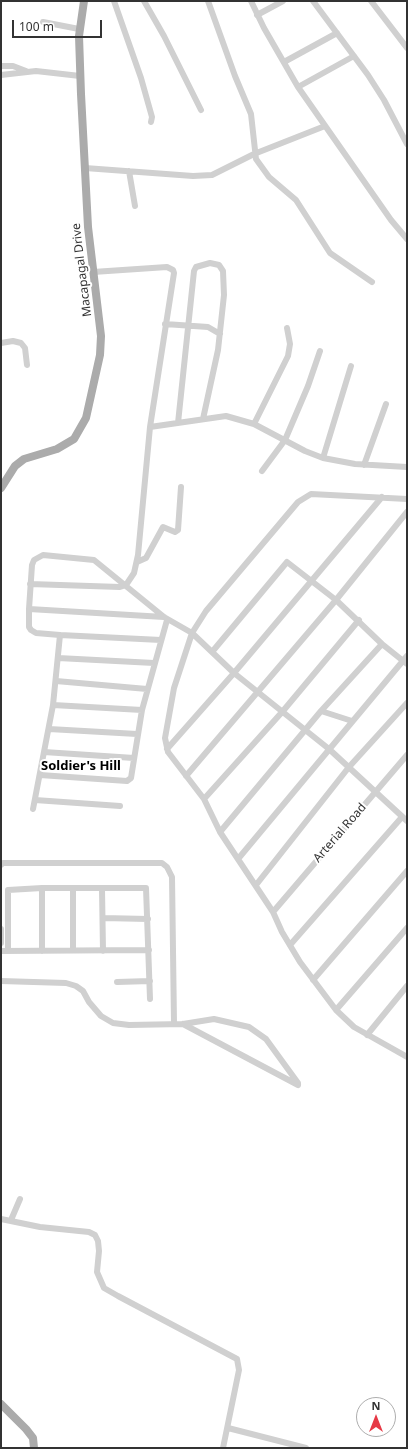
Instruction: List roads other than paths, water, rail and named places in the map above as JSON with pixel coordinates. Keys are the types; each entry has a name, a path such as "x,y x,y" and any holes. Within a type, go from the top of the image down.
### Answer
{"main road":[{"name":"Macapagal Drive","path":"1,488 15,466 24,459 57,449 74,439 86,418 101,347 88,227 80,76 80,29 84,1"},
{"path":"1,1404 26,1429 32,1438 34,1447"}],"street":[{"path":"114,1 141,78 152,117 151,122"},
{"path":"144,1 164,36 201,110"},
{"path":"208,1 235,76 251,114 254,154 261,168 269,178 296,200 330,253 372,282"},
{"path":"251,1 257,16 298,87 386,214 407,239"},
{"path":"257,16 284,1"},
{"path":"313,1 354,56 384,100 407,144"},
{"path":"371,1 407,48"},
{"path":"43,22 80,29"},
{"path":"284,62 337,33"},
{"path":"298,87 354,56"},
{"path":"1,66 13,66 27,71"},
{"path":"1,75 27,71 80,76"},
{"path":"85,168 193,176 212,175 254,154 325,126"},
{"path":"129,171 135,206"},
{"path":"178,423 194,271 196,267 204,264 216,263 220,265 223,271 224,295 220,334 203,419"},
{"path":"93,272 152,267 170,268 173,270 174,277 165,324 150,427 136,562 134,573 126,586"},
{"path":"165,324 189,324 208,327 220,334"},
{"path":"254,424 288,356 290,344 287,328"},
{"path":"1,343 13,341 21,343 25,348 27,366"},
{"path":"262,471 285,440 308,386 320,351"},
{"path":"322,458 351,366"},
{"path":"364,465 386,404"},
{"path":"150,427 226,416 254,424 322,458 364,465 407,467"},
{"path":"136,562 146,558 163,528 175,532 178,530 181,487"},
{"path":"407,499 311,494 305,496 298,502 206,611 192,632 174,688 166,731 167,749 204,799 220,832 274,912 277,921 290,945 313,980 344,1019 367,1034 407,1056"},
{"path":"167,749 234,673 382,497"},
{"path":"186,776 336,600 407,512"},
{"path":"161,640 60,635 36,633 31,630 29,627 30,584 34,560 43,556 91,558 165,619 192,632 234,673 329,749 404,819 290,945"},
{"path":"212,652 285,562 290,562 359,620 382,644 406,661 352,721 238,859"},
{"path":"30,584 109,588 126,586"},
{"path":"29,609 165,619"},
{"path":"40,776 127,781 131,778 142,710 161,640 165,619"},
{"path":"204,799 283,711 359,620"},
{"path":"33,809 53,705 60,635"},
{"path":"220,832 321,711 382,644"},
{"path":"58,658 154,663"},
{"path":"56,681 147,689"},
{"path":"256,885 350,768 407,703"},
{"path":"53,705 142,710"},
{"path":"321,711 352,721"},
{"path":"49,729 137,734"},
{"path":"44,752 134,758"},
{"name":"Arterial Road","path":"274,912 407,755"},
{"path":"35,800 120,806"},
{"path":"1,865 3,863 162,863 167,867 172,877 174,1024"},
{"path":"313,980 407,871"},
{"path":"42,888 42,951"},
{"path":"8,951 8,890 42,888 146,888 150,999"},
{"path":"72,950 73,888"},
{"path":"102,889 103,951"},
{"path":"103,918 148,919"},
{"path":"336,1010 407,928"},
{"path":"1,929 1,943"},
{"path":"1,951 149,950"},
{"path":"1,981 66,983 83,991 95,1010 101,1016 113,1023 129,1025 183,1024 214,1019 249,1028 266,1039 298,1084 296,1085 183,1024"},
{"path":"117,982 150,981"},
{"path":"367,1034 407,986"},
{"path":"12,1220 20,1199"},
{"path":"1,1219 12,1220 40,1227 89,1232 95,1234 98,1246 97,1272 104,1288 237,1359 239,1370 223,1448"},
{"path":"228,1428 306,1448"}],"district":[{"name":"Soldier's Hill","path":"81,766"}]}
